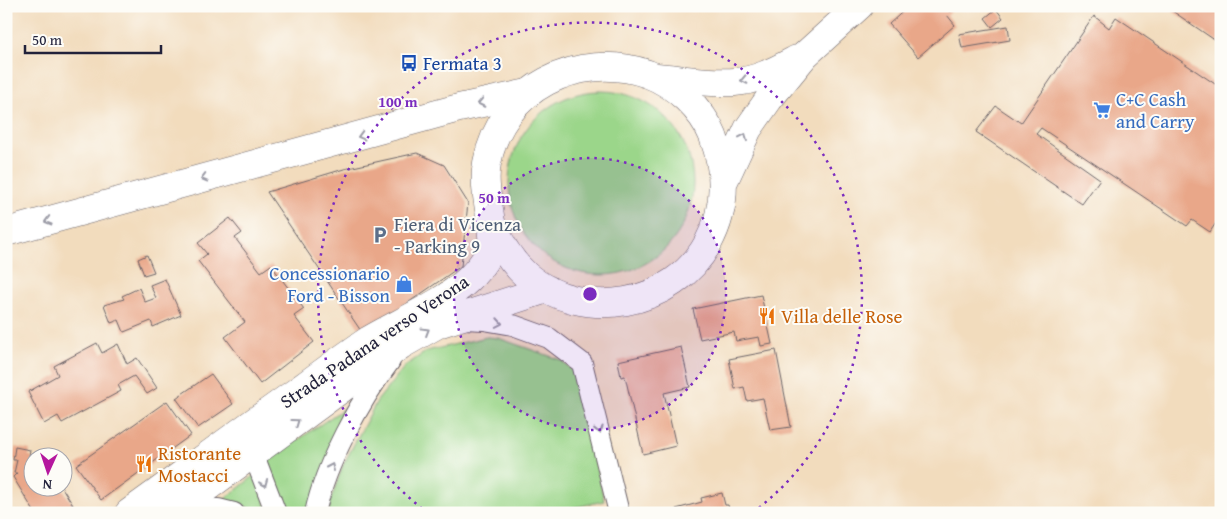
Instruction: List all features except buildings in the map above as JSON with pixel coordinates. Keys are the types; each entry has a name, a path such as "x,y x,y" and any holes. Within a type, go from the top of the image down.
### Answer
{"main road":[{"path":"724,181 748,129 769,99 805,55 859,6"},
{"path":"653,76 708,82 737,82 757,77 805,55"},
{"name":"Strada Padana verso Verona","path":"129,513 369,341 449,294 468,280 482,264 492,242 485,184 487,163 492,143 514,107 528,93 547,81 567,72 588,67 610,66 632,69 653,76 676,90 695,108 710,130 720,155 724,181 722,206 715,230 703,252 687,271 667,286 644,297 620,303 595,304 570,299 547,289 528,277 512,261 499,242 490,220"},
{"path":"6,232 459,108 528,93"},
{"name":"Strada Padana verso Verona","path":"174,511 401,345 438,324 451,319 547,289"}],"street":[{"path":"451,319 484,320 513,325 548,338 582,363 619,513"},
{"path":"315,513 328,471 353,418 370,386 401,345"},
{"path":"261,417 253,453 276,513"},
{"path":"174,511 218,509 234,513"}],"green space":[{"path":"601,91 619,93 636,98 666,118 686,148 691,165 693,183 691,201 686,218 666,248 636,268 619,273 601,275 583,273 566,268 536,248 516,218 511,201 509,183 511,165 516,148 536,118 566,98 583,93"},
{"path":"487,337 498,338 561,360 576,373 581,387 604,501 549,513 329,513 330,502 343,465 377,401 405,366 427,351"},
{"path":"349,407 308,513 284,513 267,464 270,459 343,409"},
{"path":"255,475 269,513 237,504 220,503"}],"place":[{"name":"Fermata 3","path":"409,63"},
{"name":"C+C Cash and Carry","path":"1102,110"},
{"name":"Fiera di Vicenza - Parking 9","path":"380,235"},
{"name":"Concessionario Ford - Bisson","path":"404,284"},
{"name":"Villa delle Rose","path":"767,316"},
{"name":"Ristorante Mostacci","path":"144,464"}]}
